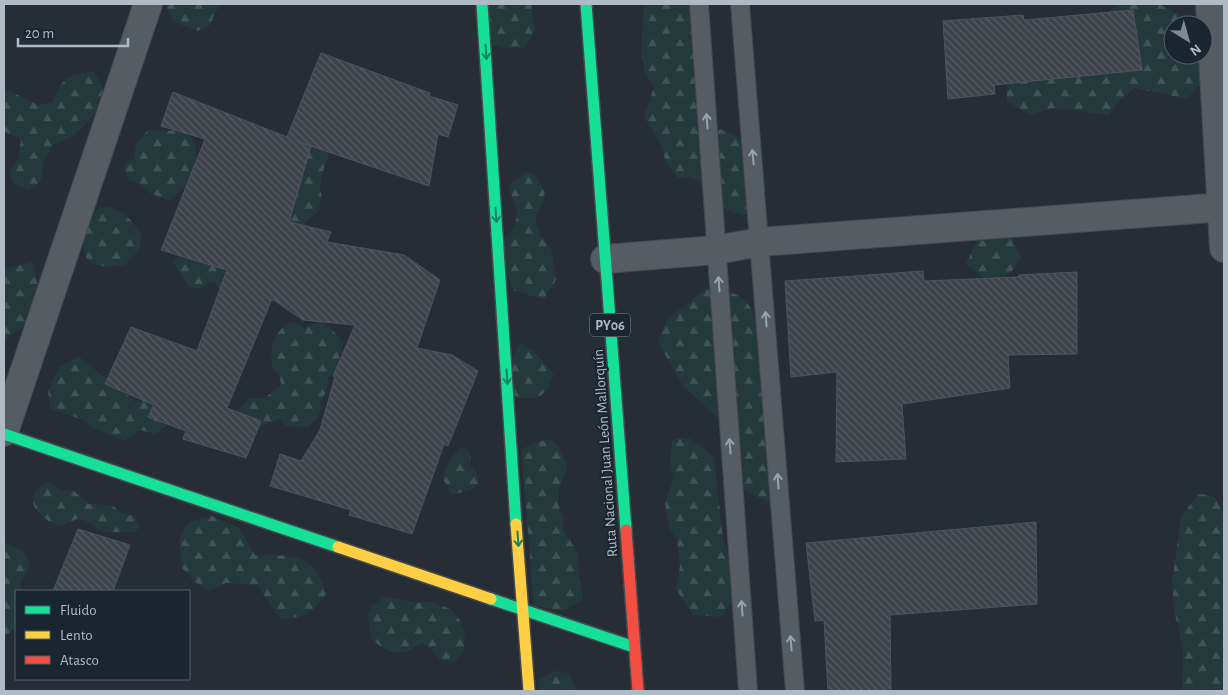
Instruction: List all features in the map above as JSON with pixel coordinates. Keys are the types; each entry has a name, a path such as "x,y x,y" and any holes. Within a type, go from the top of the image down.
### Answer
{"main road":[{"path":"482,4 529,691"},
{"name":"Ruta Nacional Juan León Mallorquín","path":"586,4 638,691"},
{"path":"4,433 634,647"}],"street":[{"path":"4,433 148,4"},
{"path":"1210,4 1224,248"},
{"path":"605,259 716,250 760,242 1223,207"}],"lane":[{"path":"699,4 748,691"},
{"path":"740,4 795,691"}],"green space":[{"path":"164,4 220,4 209,26 198,31 174,22"},
{"path":"483,4 531,4 535,30 525,48 503,48 490,45"},
{"path":"644,4 689,4 707,124 735,135 760,157 765,183 762,201 744,216 726,209 712,190 694,178 678,178 665,161 662,146 644,117 654,87 645,74 641,51"},
{"path":"1117,4 1159,4 1179,15 1163,15 1163,65 1204,65 1206,77 1187,99 1135,88 1120,100 1109,115 1052,108 1030,115 1007,101 1007,72 1112,19 1109,12"},
{"path":"94,72 103,87 99,108 72,137 53,145 43,163 41,181 29,191 14,184 9,172 18,159 21,140 4,131 4,88 38,105 53,102 59,87 72,76"},
{"path":"148,130 180,131 189,134 195,144 196,174 192,181 169,201 150,193 141,184 128,180 124,165 134,159 136,144"},
{"path":"324,143 329,157 323,171 320,188 322,198 317,213 309,218 297,234 282,290 270,302 221,291 214,281 198,289 189,287 173,262 181,256 198,251 302,146"},
{"path":"528,171 536,176 545,191 542,205 535,218 540,235 551,248 556,280 544,299 513,290 498,246 511,230 517,216 509,184"},
{"path":"100,207 108,207 124,213 142,237 139,250 125,265 107,267 92,264 85,256 83,240 89,218"},
{"path":"1011,238 1021,256 1014,269 1002,280 984,279 966,264 977,241"},
{"path":"33,262 41,303 20,329 4,340 4,275 7,268"},
{"path":"719,288 744,300 752,310 758,326 780,500 769,502 738,487 723,423 683,386 658,342 667,319 706,289"},
{"path":"320,322 344,342 336,368 328,378 329,383 319,416 308,427 286,426 281,419 255,429 241,422 235,411 242,407 250,398 265,398 281,385 279,373 272,368 271,360 273,343 278,334 287,323 295,323 304,328"},
{"path":"521,342 535,352 554,375 543,394 535,398 512,397 513,356"},
{"path":"78,356 137,403 150,397 167,418 166,426 155,434 140,430 124,441 91,427 83,420 50,409 48,391 58,368"},
{"path":"680,438 691,439 714,458 723,539 732,564 736,594 721,617 693,615 676,589 680,566 677,541 669,527 665,503 673,479 670,462 672,440"},
{"path":"551,439 559,448 568,466 559,489 558,504 564,519 563,529 578,553 579,578 583,599 564,611 534,606 521,449"},
{"path":"460,447 468,450 471,458 470,465 478,475 478,484 472,489 452,495 442,477 449,461"},
{"path":"50,482 60,490 74,491 89,504 112,505 122,513 135,516 140,527 133,533 107,532 79,519 60,525 49,522 36,509 33,504 33,498 37,489"},
{"path":"1198,494 1217,499 1224,518 1224,691 1182,691 1183,648 1174,610 1172,582 1181,517"},
{"path":"212,516 239,528 255,555 291,556 308,563 321,580 326,594 307,614 280,619 257,585 226,583 209,591 195,582 182,568 179,538 189,522"},
{"path":"4,542 22,550 30,561 28,571 21,580 21,590 15,590 15,628 4,640"},
{"path":"385,596 416,603 431,601 450,609 458,617 465,630 464,651 454,662 440,660 432,650 422,643 401,652 389,651 377,644 370,638 368,615 371,606"},
{"path":"555,671 568,673 578,691 539,691 538,680"}],"building":[{"path":"1133,10 1142,70 994,85 995,94 948,99 943,21 1023,15 1024,20"},
{"path":"321,53 430,93 429,96 458,105 448,137 438,134 429,186 311,146 289,222 331,232 327,242 404,255 440,280 417,348 452,355 478,371 448,446 444,444 412,534 349,515 351,510 270,486 280,454 301,461 320,430 335,377 333,376 355,325 303,320 272,299 227,408 261,421 246,458 183,439 186,431 148,417 154,405 105,384 131,327 197,351 227,270 161,250 205,139 161,126 173,92 287,137"},
{"path":"923,271 924,281 1019,277 1019,275 1077,272 1077,354 1008,355 1010,388 902,404 906,459 836,462 837,372 791,377 785,281"},
{"path":"1036,522 1037,604 890,615 891,691 828,691 824,620 815,621 806,543"},
{"path":"78,529 130,545 113,590 53,590"}],"traffic: fast":[{"path":"482,4 516,524"},
{"path":"586,4 626,530"},
{"path":"4,434 338,547"},
{"path":"491,599 634,647"}],"traffic: slow":[{"path":"516,524 529,691"},
{"path":"338,547 491,599"}],"traffic: jam":[{"path":"626,530 638,691"}]}
